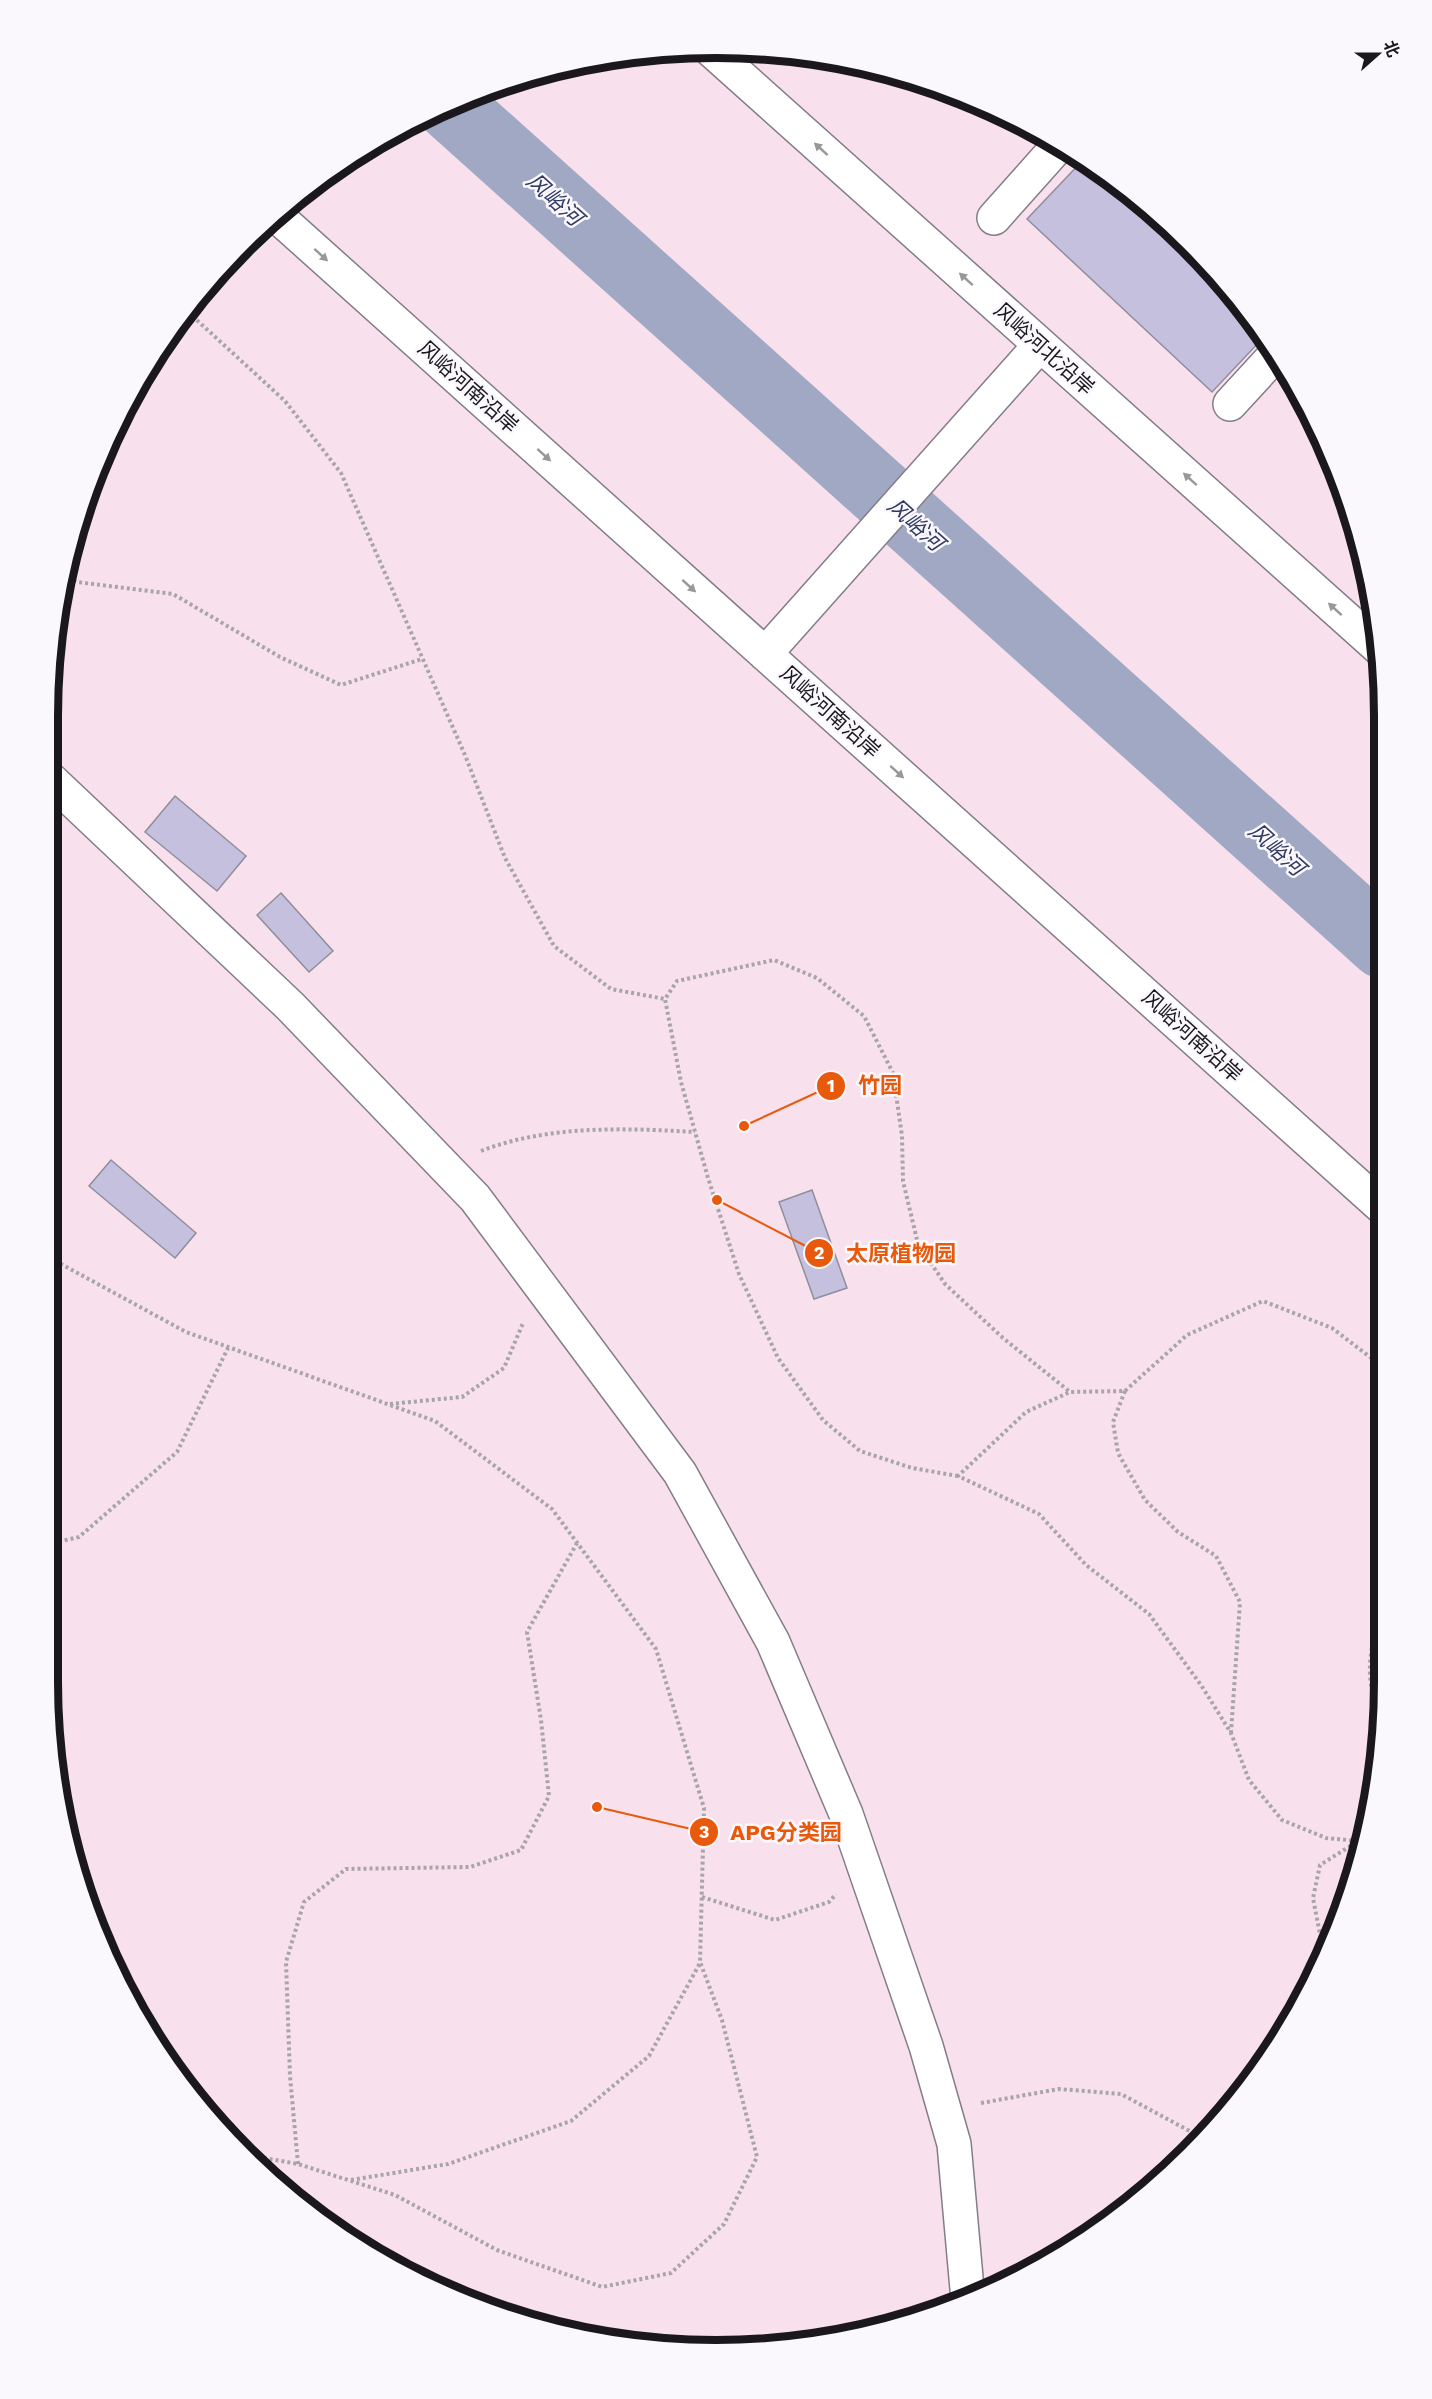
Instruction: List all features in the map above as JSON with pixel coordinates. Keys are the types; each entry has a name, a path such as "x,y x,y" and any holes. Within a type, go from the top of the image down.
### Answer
{"street":[{"name":"风峪河北沿岸","path":"720,58 1369,639"},
{"path":"994,218 1053,152"},
{"name":"风峪河南沿岸","path":"283,221 1374,1200"},
{"path":"765,654 1040,345"},
{"path":"1230,404 1269,361"},
{"path":"58,787 290,1006 475,1198 685,1483 773,1642 846,1814 922,2035 954,2144 967,2290"}],"path":[{"path":"193,317 285,401 341,473 465,755 505,858 554,946 611,989 665,999"},
{"path":"73,580 173,594 280,657 340,685 422,659"},
{"path":"1070,1392 1003,1338 945,1284 918,1244 903,1181 902,1136 893,1073 864,1016 817,978 774,960 677,981 665,999 681,1082 739,1274 778,1358 823,1420 860,1451 912,1468 958,1476 1039,1514 1086,1565 1149,1614 1201,1685 1231,1733 1249,1780 1282,1820 1326,1838 1354,1840"},
{"path":"444,1166 508,1140 611,1128 696,1132"},
{"path":"58,1260 186,1332 435,1421 552,1509 656,1649 704,1808 700,1962 722,2020 757,2157 724,2224 671,2273 602,2287 497,2250 395,2195 298,2164 261,2157"},
{"path":"388,1404 462,1397 504,1368 539,1284"},
{"path":"1231,1733 1240,1602 1216,1556 1178,1532 1146,1500 1118,1453 1113,1422 1125,1391 1187,1335 1263,1301 1332,1328 1374,1360"},
{"path":"58,1542 80,1537 177,1452 228,1348"},
{"path":"958,1476 1026,1412 1070,1392 1125,1391"},
{"path":"298,2164 290,2076 286,1962 304,1902 346,1869 470,1867 521,1850 549,1796 541,1720 527,1632 577,1543"},
{"path":"1373,1702 1369,1659 1374,1638"},
{"path":"1321,1940 1313,1898 1320,1865 1353,1844"},
{"path":"702,1897 775,1920 830,1902 862,1861"},
{"path":"349,2181 448,2164 571,2121 649,2056 700,1962"},
{"path":"944,2110 1059,2090 1121,2094 1194,2134"}],"shaded area":[{"path":"716,58 802,64 844,71 927,93 968,109 1007,126 1081,169 1116,194 1181,251 1238,316 1263,351 1306,425 1339,505 1361,588 1368,630 1374,716 1374,1683 1372,1726 1361,1811 1339,1894 1306,1974 1263,2048 1238,2083 1181,2148 1116,2205 1081,2230 1007,2273 927,2306 844,2328 759,2339 673,2339 630,2335 546,2318 505,2306 425,2273 351,2230 316,2205 251,2148 194,2083 169,2048 126,1974 93,1894 71,1811 60,1726 58,1683 58,716 60,673 71,588 93,505 126,425 169,351 194,316 251,251 316,194 351,169 425,126 464,109 505,93 588,71 630,64"}],"building":[{"path":"1077,166 1116,194 1181,251 1210,282 1258,344 1212,392 1027,219"},
{"path":"175,796 246,856 217,891 145,832"},
{"path":"281,893 333,951 309,972 257,915"},
{"path":"111,1160 196,1233 175,1258 89,1186"},
{"path":"812,1190 847,1288 814,1299 779,1202"}],"waterway":[{"name":"风峪河","path":"457,112 1374,936"}],"place":[{"name":"竹园","path":"744,1126"},
{"name":"太原植物园","path":"717,1200"},
{"name":"APG分类园","path":"597,1807"}]}
